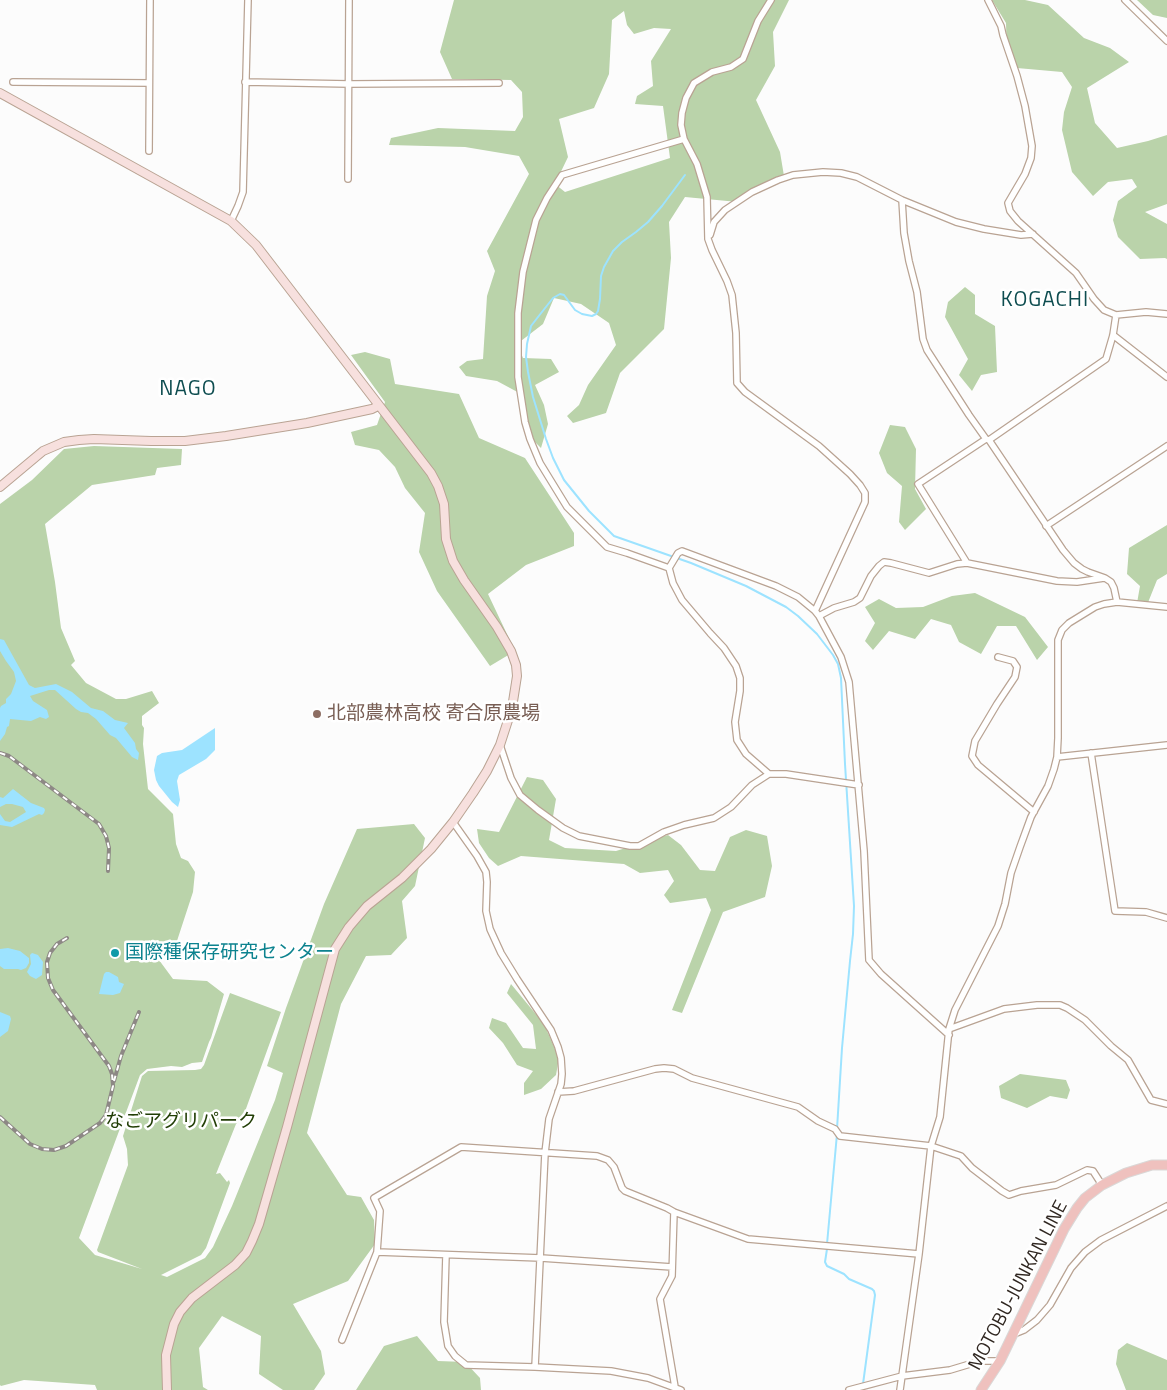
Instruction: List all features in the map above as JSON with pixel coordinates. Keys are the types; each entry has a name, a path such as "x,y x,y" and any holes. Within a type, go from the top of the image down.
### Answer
{"main road":[{"name":"MOTOBU-JUNKAN LINE","path":"982,1390 1000,1361 1064,1229 1085,1198 1102,1185 1126,1173 1152,1165 1167,1165"}],"street":[{"path":"149,151 150,0"},
{"path":"231,220 243,192 248,0"},
{"path":"348,180 349,0"},
{"path":"771,0 758,20 743,59 731,68 712,72 694,83 686,98 681,125 684,139 697,164 707,197 708,239 732,295 736,333 737,383 745,392 819,446 850,474 865,493 865,502 817,614"},
{"path":"988,0 1002,26 1003,35 1025,106 1032,146 1031,158 1027,169 1008,203 1010,210 1018,221 1076,273 1104,310 1116,315 1146,312 1167,314"},
{"path":"1125,0 1167,41"},
{"path":"14,82 149,83"},
{"path":"245,82 500,84"},
{"path":"0,93 66,131 231,220 256,245 431,473 444,504 446,539 453,561 496,627 516,665 517,676 512,708 500,745 487,771 453,822 431,849 367,906 349,927 335,949 287,1127 256,1232 246,1253 192,1298 180,1312 171,1331 166,1355 166,1390"},
{"path":"668,568 607,547 568,507 540,463 525,422 518,377 518,313 523,272 536,220 562,175 684,139"},
{"path":"708,239 714,222 725,210 752,192 793,175 823,172 857,176 902,200 956,222 1021,235 1033,234"},
{"path":"902,200 904,233 909,261 918,292 923,339 927,350 1046,526 1074,562 1088,572 1111,582 1117,602"},
{"path":"967,563 918,484 988,440 1106,359 1113,335 1116,315"},
{"path":"1113,335 1167,377"},
{"path":"0,487 43,451 64,442 94,439 185,441 307,423 372,410 378,406"},
{"path":"1046,526 1167,446"},
{"path":"668,568 678,553 682,551 776,586 798,597 817,614 840,657 850,682 864,850 869,960 881,974 949,1032"},
{"path":"817,614 854,602 860,598 871,576 884,562 928,572 967,563 1057,581 1077,582 1105,578"},
{"path":"668,568 682,600 724,648 736,666 740,678 735,722 737,740 746,754 769,774"},
{"path":"900,1390 931,1146 940,1117 949,1032 955,1010 998,926 1005,904 1011,872 1034,812 1048,786 1054,769 1057,757 1059,700 1058,640 1062,630 1069,623 1095,606 1117,602 1167,607"},
{"path":"998,657 1013,661 1017,667 1015,677 975,741 972,756 978,765 1034,812"},
{"path":"500,745 511,778 520,795 538,810 563,828 579,836 630,846 639,846 664,832 714,818 731,807 752,785 769,774 786,774 859,785"},
{"path":"1057,757 1167,745"},
{"path":"1091,753 1115,911 1146,912 1167,918"},
{"path":"453,822 486,872 486,911 488,922 501,953 547,1024 561,1058 562,1074 549,1119 545,1153 536,1367"},
{"path":"949,1032 1004,1009 1037,1005 1060,1005 1085,1020 1128,1060 1151,1100 1167,1104"},
{"path":"558,1092 574,1091 664,1068 674,1069 692,1078 798,1107 818,1121 835,1129 840,1136 931,1146 960,1156 1002,1192 1009,1195 1056,1185 1087,1170 1093,1171 1102,1185"},
{"path":"342,1340 376,1252 380,1211 374,1198 461,1147 598,1156 608,1160 614,1167 625,1191 674,1212 748,1238 918,1254"},
{"path":"1013,1335 1024,1330 1037,1320 1050,1305 1071,1268 1085,1252 1101,1240 1167,1206"},
{"path":"674,1212 672,1276 660,1300 667,1346 678,1389"},
{"path":"376,1252 541,1258 672,1266"},
{"path":"446,1255 444,1322 448,1346 455,1356 466,1365 611,1371 648,1378 678,1389"},
{"path":"849,1390 902,1376 950,1370 980,1361 1000,1361"}],"green space":[{"path":"454,0 789,0 773,32 775,66 756,100 780,152 784,176 764,190 738,202 685,197 669,222 671,258 664,329 620,373 606,413 573,423 567,416 579,405 588,385 616,345 609,323 581,304 554,298 543,324 517,344 523,358 551,359 559,372 535,385 544,405 548,424 541,448 531,438 523,395 497,381 466,376 459,367 467,361 483,359 487,296 495,271 487,251 529,174 519,156 465,147 389,145 391,138 438,128 515,131 523,117 522,92 511,80 452,79 440,52","holes":["624,11 627,25 634,34 654,28 671,29 651,61 653,86 637,96 635,104 663,106 670,158 565,192 555,184 568,157 559,119 594,108 609,74 612,20"]},
{"path":"992,0 1025,0 1048,5 1084,38 1110,48 1129,62 1087,88 1095,123 1117,148 1167,135 1167,204 1145,212 1167,224 1167,259 1140,259 1118,237 1113,220 1118,201 1137,187 1132,179 1108,182 1093,196 1072,172 1062,130 1064,112 1072,87 1062,72 1017,68 1007,59 1006,23"},
{"path":"1137,0 1167,0 1167,18 1153,15"},
{"path":"965,287 975,295 975,314 995,326 997,372 981,375 972,391 959,375 968,359 945,317 948,302"},
{"path":"365,352 390,359 395,384 459,394 479,438 525,458 574,533 574,546 526,565 488,594 515,651 490,666 437,591 419,552 425,513 405,488 395,467 379,450 355,445 351,432 377,425 385,402 351,355"},
{"path":"890,425 905,427 916,449 915,489 926,509 905,530 899,522 902,486 887,473 879,453"},
{"name":"なごアグリパーク","path":"94,446 182,449 181,465 157,468 155,475 92,485 45,524 61,628 75,661 71,665 86,683 116,699 126,699 152,691 159,703 142,716 148,789 173,814 176,844 181,858 188,861 195,872 193,892 175,947 161,953 159,960 173,979 207,981 224,994 202,1062 182,1067 171,1066 147,1069 140,1075 79,1238 95,1255 142,1269 97,1250 128,1165 127,1149 123,1136 142,1076 148,1071 201,1069 230,993 281,1012 243,1117 236,1124 216,1174 220,1173 230,1183 206,1248 201,1255 161,1275 167,1277 205,1258 213,1247 232,1206 275,1100 283,1073 267,1066 324,904 357,829 414,824 425,838 415,886 402,901 407,938 391,955 366,956 341,1004 307,1133 347,1195 361,1197 374,1220 375,1244 348,1281 293,1304 321,1351 325,1374 314,1390 283,1390 259,1374 261,1336 222,1316 199,1348 203,1387 208,1390 97,1390 95,1385 24,1380 0,1385 0,504 32,480 64,449"},
{"path":"1167,525 1167,574 1157,580 1147,605 1137,603 1140,586 1127,574 1129,548"},
{"path":"975,593 1025,617 1048,647 1037,660 1016,626 997,626 981,654 959,642 951,625 931,619 915,639 889,631 873,650 865,641 875,623 865,607 879,599 896,608 923,607 952,596"},
{"path":"527,777 543,780 556,799 549,840 565,848 616,851 668,835 681,845 700,870 715,871 730,837 746,830 767,836 772,866 765,897 723,912 682,1013 672,1010 711,910 706,898 670,903 664,895 674,881 668,870 640,873 624,864 521,856 498,866 489,858 479,843 477,829 499,832"},
{"path":"511,984 544,1024 559,1058 556,1075 541,1089 524,1095 524,1083 533,1071 517,1065 503,1043 489,1028 492,1018 506,1023 523,1048 536,1049 533,1025 507,993"},
{"path":"1020,1074 1066,1080 1070,1090 1067,1099 1050,1096 1027,1108 1001,1098 999,1086"},
{"path":"417,1336 438,1361 465,1362 480,1378 481,1390 356,1390 384,1346"},
{"path":"1127,1343 1167,1360 1167,1390 1126,1390 1116,1364 1118,1350"}],"water":[{"path":"0,639 4,640 29,685 35,688 56,684 72,692 91,708 103,711 115,720 128,723 124,728 135,743 139,753 138,760 132,757 96,719 88,713 76,709 55,690 30,696 33,701 47,710 49,717 46,719 40,717 31,721 10,719 9,726 0,741 0,708 6,703 6,699 11,694 16,681 14,672 0,651"},
{"path":"215,728 215,750 206,759 179,775 177,781 180,800 178,807 156,780 154,770 157,756 162,753 182,750"},
{"path":"13,789 31,803 45,810 42,815 39,814 12,827 0,825 0,814 5,821 10,822 26,812 23,807 12,804 0,807 0,797 3,798"},
{"path":"8,948 20,951 29,958 26,968 21,970 4,969 0,966 0,949"},
{"path":"32,953 38,955 43,962 42,975 36,979 27,972 31,964 30,955"},
{"path":"106,972 118,977 119,982 124,984 120,993 113,995 99,994"},
{"path":"0,1012 10,1016 11,1019 8,1031 0,1037"}],"waterway":[{"path":"685,175 648,222 613,251 601,276 600,299 596,314 592,316 575,310 564,295 560,294 553,298 531,326 526,357 528,372 533,397 546,439 564,480 589,511 614,536 691,563 746,586 786,607 817,634 838,664 841,678 854,906 837,1129"},
{"path":"827,1244 837,1134"},
{"path":"827,1249 825,1262 827,1266 874,1291 863,1384"}],"railway":[{"path":"0,753 9,756 99,824 106,836 109,848 108,871"},
{"path":"0,1117 30,1144 42,1149 54,1150 66,1146 100,1123 106,1115 113,1086 109,1066 53,990 48,978 47,962 50,953 57,944 67,938"},
{"path":"114,1081 121,1056 139,1012"}],"place":[{"name":"北部農林高校 寄合原農場","path":"317,714"},
{"name":"国際種保存研究センター","path":"115,953"}],"district":[{"name":"KOGACHI","path":"1045,301"},
{"name":"NAGO","path":"188,390"}]}
